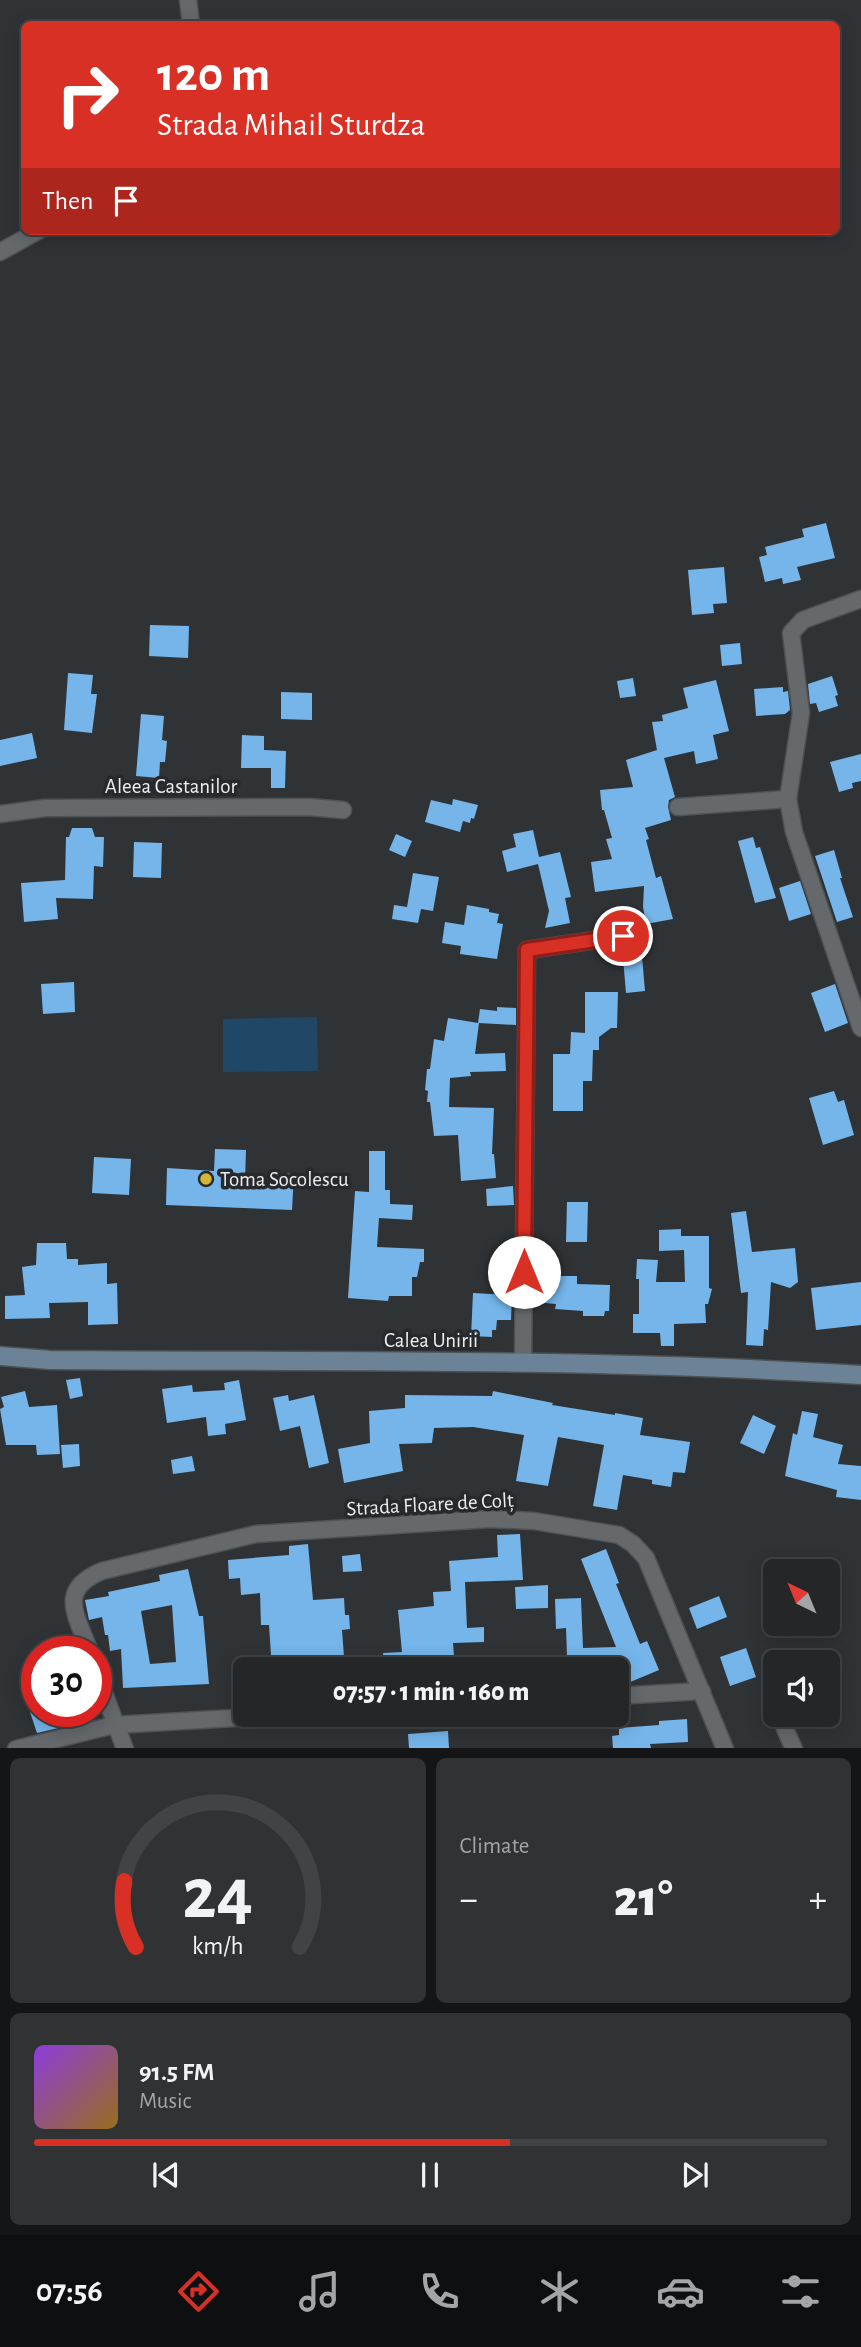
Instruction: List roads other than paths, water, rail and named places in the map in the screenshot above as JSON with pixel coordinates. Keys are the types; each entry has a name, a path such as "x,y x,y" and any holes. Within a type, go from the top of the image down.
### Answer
{"main road":[{"name":"Calea Unirii","path":"0,1356 50,1360 523,1363 782,1370 861,1375"}],"street":[{"path":"188,0 191,21"},
{"path":"0,253 31,235"},
{"path":"861,599 803,620 791,633 801,713 788,799 794,832 807,873 861,1028"},
{"path":"678,807 788,799"},
{"name":"Aleea Castanilor","path":"0,814 45,808 309,807 343,810"},
{"path":"523,1363 527,950 623,936"},
{"name":"Strada Floare de Colț","path":"84,1636 73,1603 80,1583 86,1577 256,1534 490,1519 534,1521 619,1535 633,1544 646,1558 725,1748"},
{"path":"629,1695 702,1691"},
{"path":"16,1748 114,1725 233,1718"},
{"path":"112,1719 125,1748"},
{"path":"785,1729 794,1748"}],"place":[{"name":"Toma Socolescu","path":"206,1179"}]}
